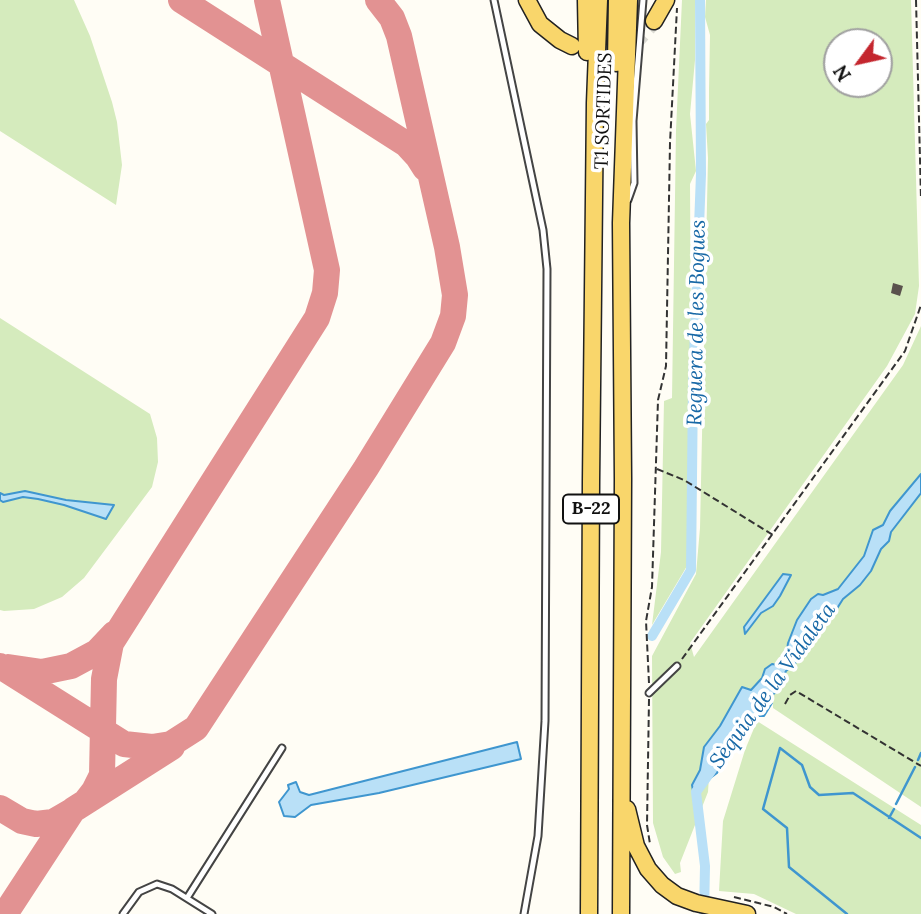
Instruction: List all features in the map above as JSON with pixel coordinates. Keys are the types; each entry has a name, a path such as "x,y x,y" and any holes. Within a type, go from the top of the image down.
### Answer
{"main road":[{"path":"527,0 540,24 572,46"},
{"path":"586,0 588,64 595,103"},
{"path":"595,103 599,0"},
{"path":"617,0 612,159 621,223"},
{"name":"T1 SORTIDES","path":"621,223 629,0"},
{"path":"654,20 666,0"},
{"name":"B-22","path":"589,914 595,103"},
{"name":"B-22","path":"621,223 621,914"},
{"path":"620,774 636,846 648,869 668,890 687,900 728,904 747,914"}],"lane":[{"path":"621,223 634,183 633,121 643,0"},
{"path":"494,1 543,230 547,269 545,721 538,836 524,914"},
{"path":"649,693 677,666"},
{"path":"187,898 282,748"},
{"path":"123,914 135,896 152,885 167,886 207,913"}],"path":[{"path":"652,848 647,825 649,693 646,621 652,587 658,400 666,366 670,143 677,0"},
{"path":"916,0 921,199"},
{"path":"677,666 905,351 921,305"},
{"path":"656,468 684,480 773,534"},
{"path":"785,704 796,691 921,766"},
{"path":"728,904 742,897 787,914"}],"green space":[{"path":"0,0 74,0 90,36 117,122 122,165 116,205 0,131"},
{"path":"682,0 695,0 695,60 690,114 696,171 690,184 691,343 687,566 652,625 661,552 664,401 672,398 676,130"},
{"path":"706,0 911,0 919,286 915,314 887,366 690,643 694,657 903,365 921,326 921,807 773,708 773,703 711,745 708,792 680,863 681,872 675,874 663,857 653,823 652,656 696,574 700,528 708,158 706,124 709,120 710,35 705,17"},
{"path":"0,318 150,414 157,438 158,462 152,487 84,578 62,597 34,609 4,611 0,610"},
{"path":"757,721 921,825 921,914 796,914 754,894 719,891 723,821"}],"water":[{"path":"921,474 921,493 891,532 889,541 881,549 871,571 860,585 843,599 831,618 804,643 795,664 786,671 776,692 771,696 772,703 764,716 754,716 740,744 730,746 717,773 693,791 692,785 700,770 704,747 720,726 742,687 751,690 762,678 765,669 772,664 778,665 786,658 788,643 797,620 811,599 818,594 823,595 838,589 864,556 873,530 883,525 890,511"},
{"path":"25,491 66,500 114,505 106,519 38,499 23,497 3,502 0,500 0,493 4,495"},
{"path":"783,574 791,575 780,596 773,606 761,613 745,634 744,627"},
{"path":"517,742 521,759 379,793 311,805 295,817 284,816 279,802 289,789 288,785 296,782 300,792 309,795"}],"building":[{"path":"893,283 903,286 900,296 891,293"}],"waterway":[{"name":"Reguera de les Bogues","path":"652,636 691,570 693,384 701,174 700,0"},
{"path":"847,914 789,867 787,828 763,809 780,748 802,765 810,787 819,795 853,793 921,838"},
{"path":"918,760 921,753"},
{"path":"896,804 915,767"},
{"name":"Sèquia de la Vidaleta","path":"704,914 705,866 696,792 711,771"},
{"path":"889,818 894,809"}],"taxiway":[{"path":"181,0 406,144 425,168"},
{"path":"87,800 102,775 104,679 111,643 317,318 325,293 327,270 267,0"},
{"path":"0,666 124,744 152,747 171,744 196,728 366,468 443,343 453,316 455,295 447,247 399,36 392,18 378,0"},
{"path":"8,667 42,672 71,666 97,652 114,634"},
{"path":"5,914 73,810 172,747"},
{"path":"0,808 22,821 36,824 53,822 72,811"}],"tunnel":[{"path":"584,51 605,53 623,49 639,38 654,21"}]}
